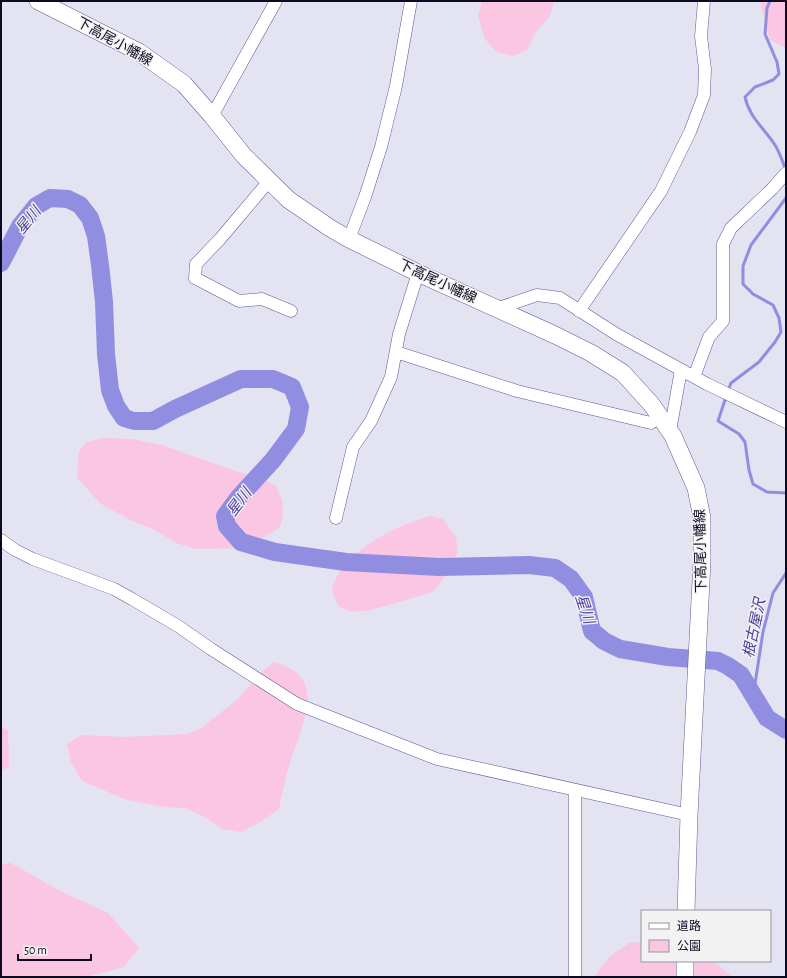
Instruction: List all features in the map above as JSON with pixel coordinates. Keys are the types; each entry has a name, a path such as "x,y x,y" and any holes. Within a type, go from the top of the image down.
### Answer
{"main road":[{"name":"下高尾小幡線","path":"38,1 139,52 184,84 244,156 269,181 289,200 330,228 418,273 556,334 608,363 638,388 660,416 670,432 696,488 702,518 702,561 688,814"},
{"path":"686,910 688,814"},
{"path":"685,962 685,977"}],"street":[{"path":"212,116 276,1"},
{"path":"350,239 385,132 396,86 411,1"},
{"path":"579,310 661,191 690,132 704,95 705,69 701,36 704,1"},
{"path":"694,377 709,337 723,321 723,244 731,228 772,189 786,173"},
{"path":"269,181 220,239 196,264 195,278 239,301 262,300 291,311"},
{"path":"336,518 353,447 371,421 391,377 399,334 418,273"},
{"path":"499,308 537,295 560,298 616,334 681,370 786,422"},
{"path":"396,352 524,393 651,423 660,416"},
{"path":"670,432 681,370"},
{"path":"1,540 15,550 33,559 114,589 126,595 178,626 296,704 437,759 688,814"},
{"path":"574,977 575,790"}],"green space":[{"path":"482,1 554,1 550,16 536,32 527,50 513,56 496,52 485,39 478,16"},
{"path":"760,1 786,1 786,48 770,40"},
{"path":"104,438 132,439 162,445 238,472 262,478 276,486 282,500 283,514 280,527 260,540 242,548 196,549 176,543 153,529 132,521 101,504 77,478 79,451 87,442"},
{"path":"430,516 443,519 456,537 458,552 448,572 433,592 371,610 351,612 338,606 332,588 342,568 352,558 376,539 404,525"},
{"path":"274,662 291,669 298,674 304,682 307,691 306,712 282,791 279,809 262,821 241,832 222,829 203,816 185,808 166,807 127,800 82,781 71,762 67,744 81,735 123,737 188,734 201,728 238,699 260,673"},
{"path":"1,726 8,731 9,766 1,771"},
{"path":"11,863 60,891 108,913 139,948 124,967 86,977 1,977 1,864"},
{"path":"641,942 641,962 713,962 732,977 594,977 609,957 629,943"}],"waterway":[{"name":"根古屋沢","path":"770,1 767,8 765,34 777,62 779,74 773,80 755,87 745,97 753,116 777,148 786,171"},
{"name":"星川","path":"1,263 20,226 36,206 50,198 68,199 80,205 90,218 96,236 104,302 106,354 110,390 116,406 124,418 134,421 153,421 175,409 241,379 273,379 292,387 300,407 296,429 273,460 239,497 225,516 227,526 241,542 275,552 346,562 439,567 529,565 555,568 571,579 584,597 592,631 604,641 620,649 668,657 718,661 741,675 767,718 786,730"},
{"name":"根古屋沢","path":"728,391 731,383 759,362 781,332 779,318 773,305 753,294 743,284 743,266 751,245 786,198"},
{"name":"根古屋沢","path":"726,397 718,421 739,434 745,442 749,470 753,484 767,492 786,493"},
{"name":"根古屋沢","path":"751,691 755,684 763,632 773,593 786,573"}]}
